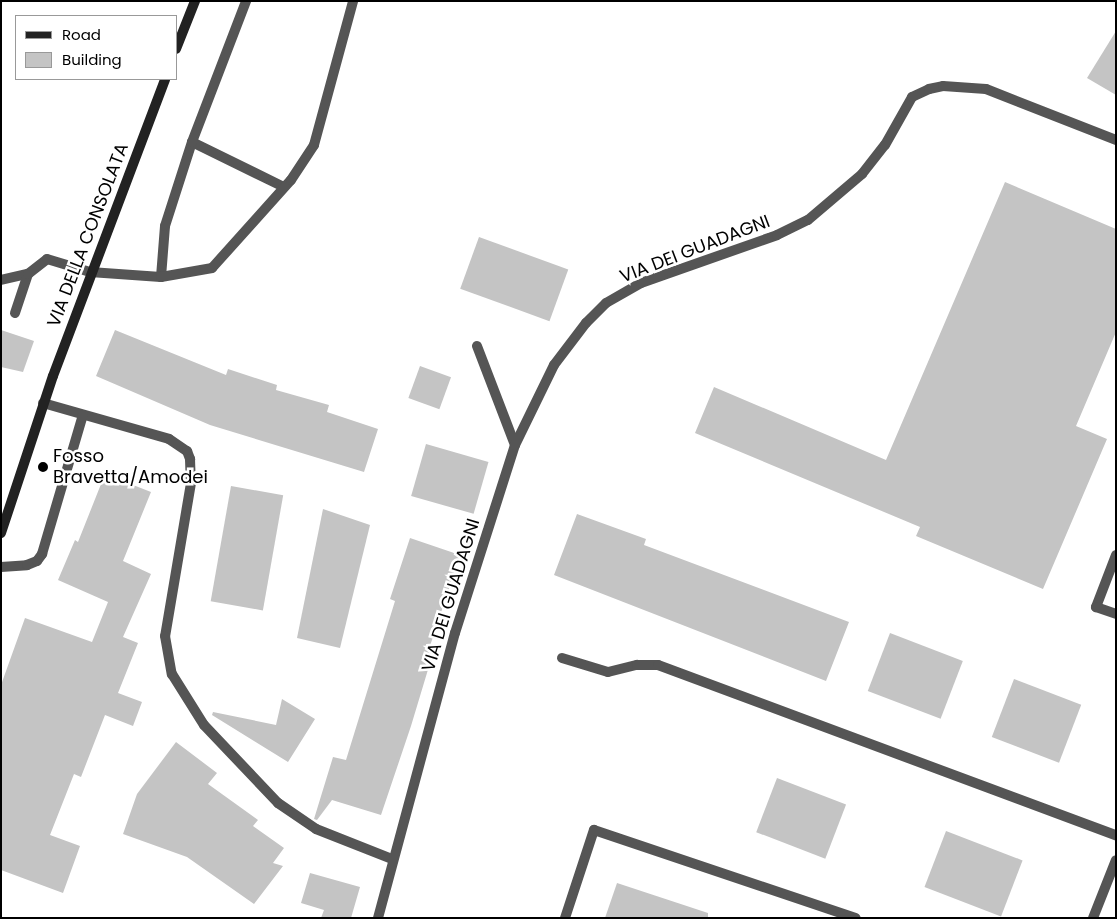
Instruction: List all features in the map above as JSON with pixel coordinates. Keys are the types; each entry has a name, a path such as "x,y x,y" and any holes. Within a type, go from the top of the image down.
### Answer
{"main road":[{"path":"178,44 195,1"},
{"name":"VIA DELLA CONSOLATA","path":"1,533 43,403 90,272 165,80"}],"street":[{"path":"161,277 165,226 192,142 246,1"},
{"path":"1,280 28,274 47,259 90,272 161,277 212,268 284,188 314,145 353,1"},
{"name":"VIA DEI GUADAGNI","path":"378,918 392,859 455,633 515,445 564,350 606,303 642,283 777,235 808,220 875,159 907,104 922,92 943,86 986,89 1116,140"},
{"path":"192,142 284,188"},
{"path":"15,313 28,274"},
{"path":"477,346 515,445"},
{"path":"43,403 169,439 187,451 190,459 189,499 165,646 172,674 192,708 251,776 292,815 333,836 392,859"},
{"path":"1,567 27,565 42,554 83,415"},
{"path":"1116,555 1096,607 1116,614"},
{"path":"562,658 608,672 637,665 658,666 1116,835"},
{"path":"565,918 594,830 856,918"},
{"path":"1093,918 1116,860"}],"building":[{"path":"1116,31 1116,95 1087,78"},
{"path":"1005,182 1116,229 1116,332 1076,426 1107,439 1043,589 916,536 920,527 695,433 714,387 886,460"},
{"path":"479,237 568,269 549,321 460,289"},
{"path":"1,330 34,341 23,372 1,367"},
{"path":"115,330 226,375 228,369 277,385 276,390 329,405 327,412 378,429 364,472 210,425 96,376"},
{"path":"420,366 451,377 439,409 408,398"},
{"path":"426,444 488,462 474,514 411,496"},
{"path":"105,474 151,492 123,561 151,574 123,637 138,643 118,693 142,702 133,726 105,715 81,777 74,774 50,835 80,846 63,893 1,870 1,685 25,618 92,642 108,602 58,580 75,540 78,542"},
{"path":"231,486 283,495 263,610 211,601"},
{"path":"323,509 370,525 340,648 297,638"},
{"path":"577,514 646,539 644,545 849,622 826,681 554,575"},
{"path":"410,538 460,555 428,652 433,653 411,726 381,815 332,800 317,820 314,819 333,757 346,760 395,601 390,599"},
{"path":"890,633 963,661 941,719 868,691"},
{"path":"1014,679 1081,705 1059,763 992,737"},
{"path":"282,699 315,719 288,762 212,715 213,712 276,725"},
{"path":"176,742 217,773 208,784 258,820 253,826 284,848 273,863 283,866 254,904 187,857 123,834 137,794"},
{"path":"777,778 846,805 825,859 756,832"},
{"path":"946,831 1023,860 1001,916 924,887"},
{"path":"310,873 360,887 351,918 321,918 324,910 301,903"},
{"path":"617,883 708,913 708,918 605,918"}],"place":[{"name":"Fosso Bravetta/Amodei","path":"43,467"}]}
